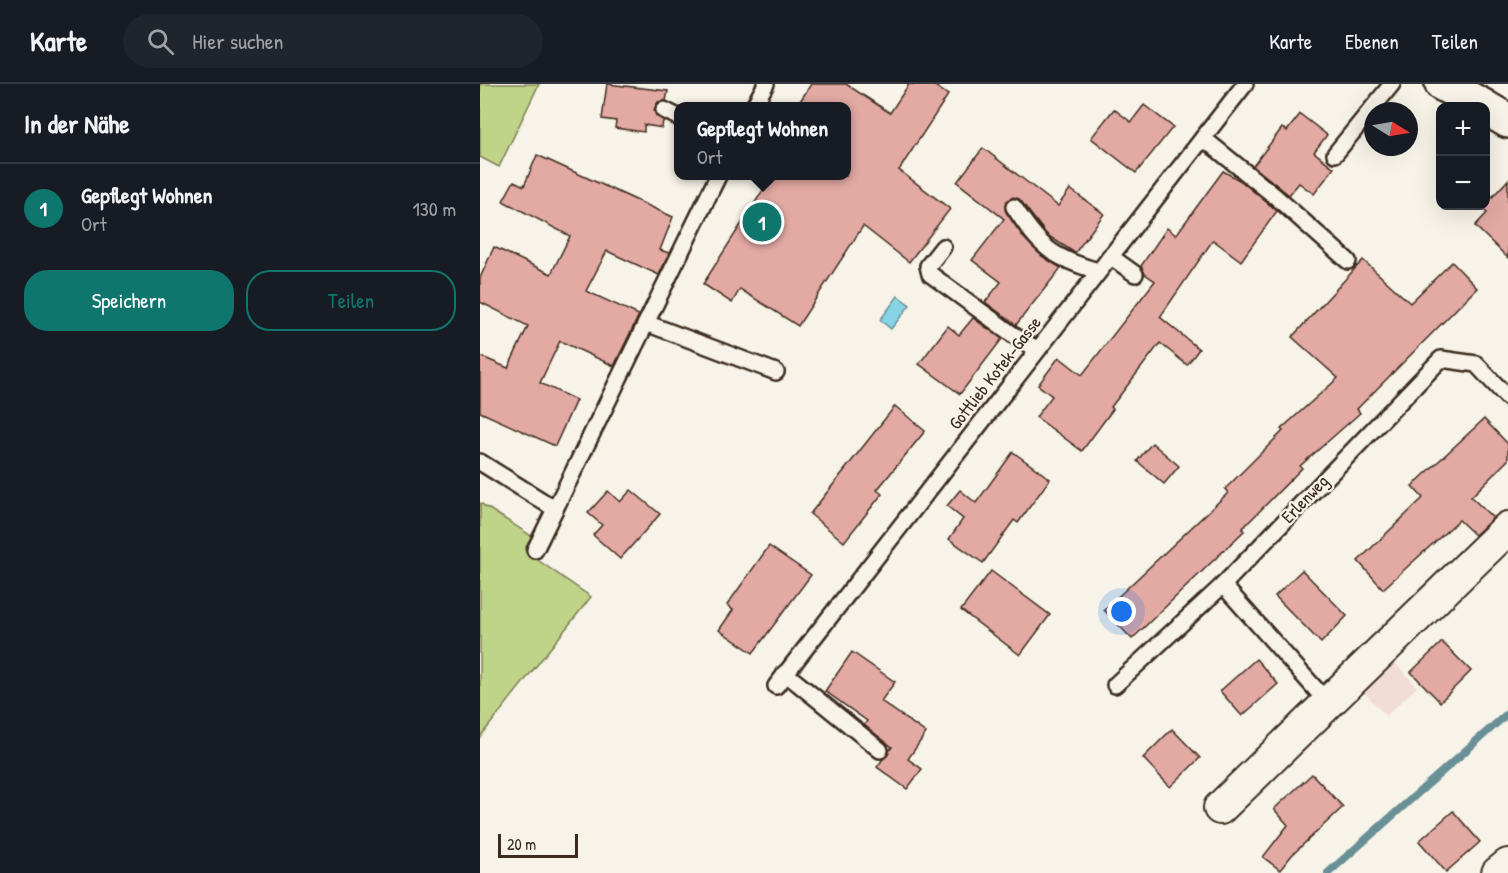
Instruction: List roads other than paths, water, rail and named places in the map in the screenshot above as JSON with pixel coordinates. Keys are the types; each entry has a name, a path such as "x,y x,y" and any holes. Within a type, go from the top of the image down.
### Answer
{"main road":[{"path":"1442,84 1475,102"},
{"path":"1490,110 1508,121"}],"street":[{"path":"1220,808 1508,528"},
{"path":"1498,873 1508,865"}],"lane":[{"path":"756,102 766,84"},
{"name":"Gottlieb Kotek-Gasse","path":"776,686 1245,84"},
{"path":"1335,154 1392,84"},
{"path":"1203,138 1276,196 1348,261"},
{"path":"535,550 716,180"},
{"path":"1014,207 1038,242 1063,261 1098,272"},
{"path":"943,247 928,266 930,274 1023,342 1038,349"},
{"path":"1110,255 1135,274"},
{"path":"646,323 776,372"},
{"name":"Erlenweg","path":"1223,585 1441,359 1476,364 1508,399"},
{"path":"480,462 555,509"},
{"path":"1115,686 1223,585 1328,703"},
{"path":"785,673 880,750"}],"water":[{"path":"898,296 910,305 891,329 880,320"}],"waterway":[{"path":"1328,873 1508,713"}],"place":[{"name":"Gepflegt Wohnen","path":"762,222"}]}
